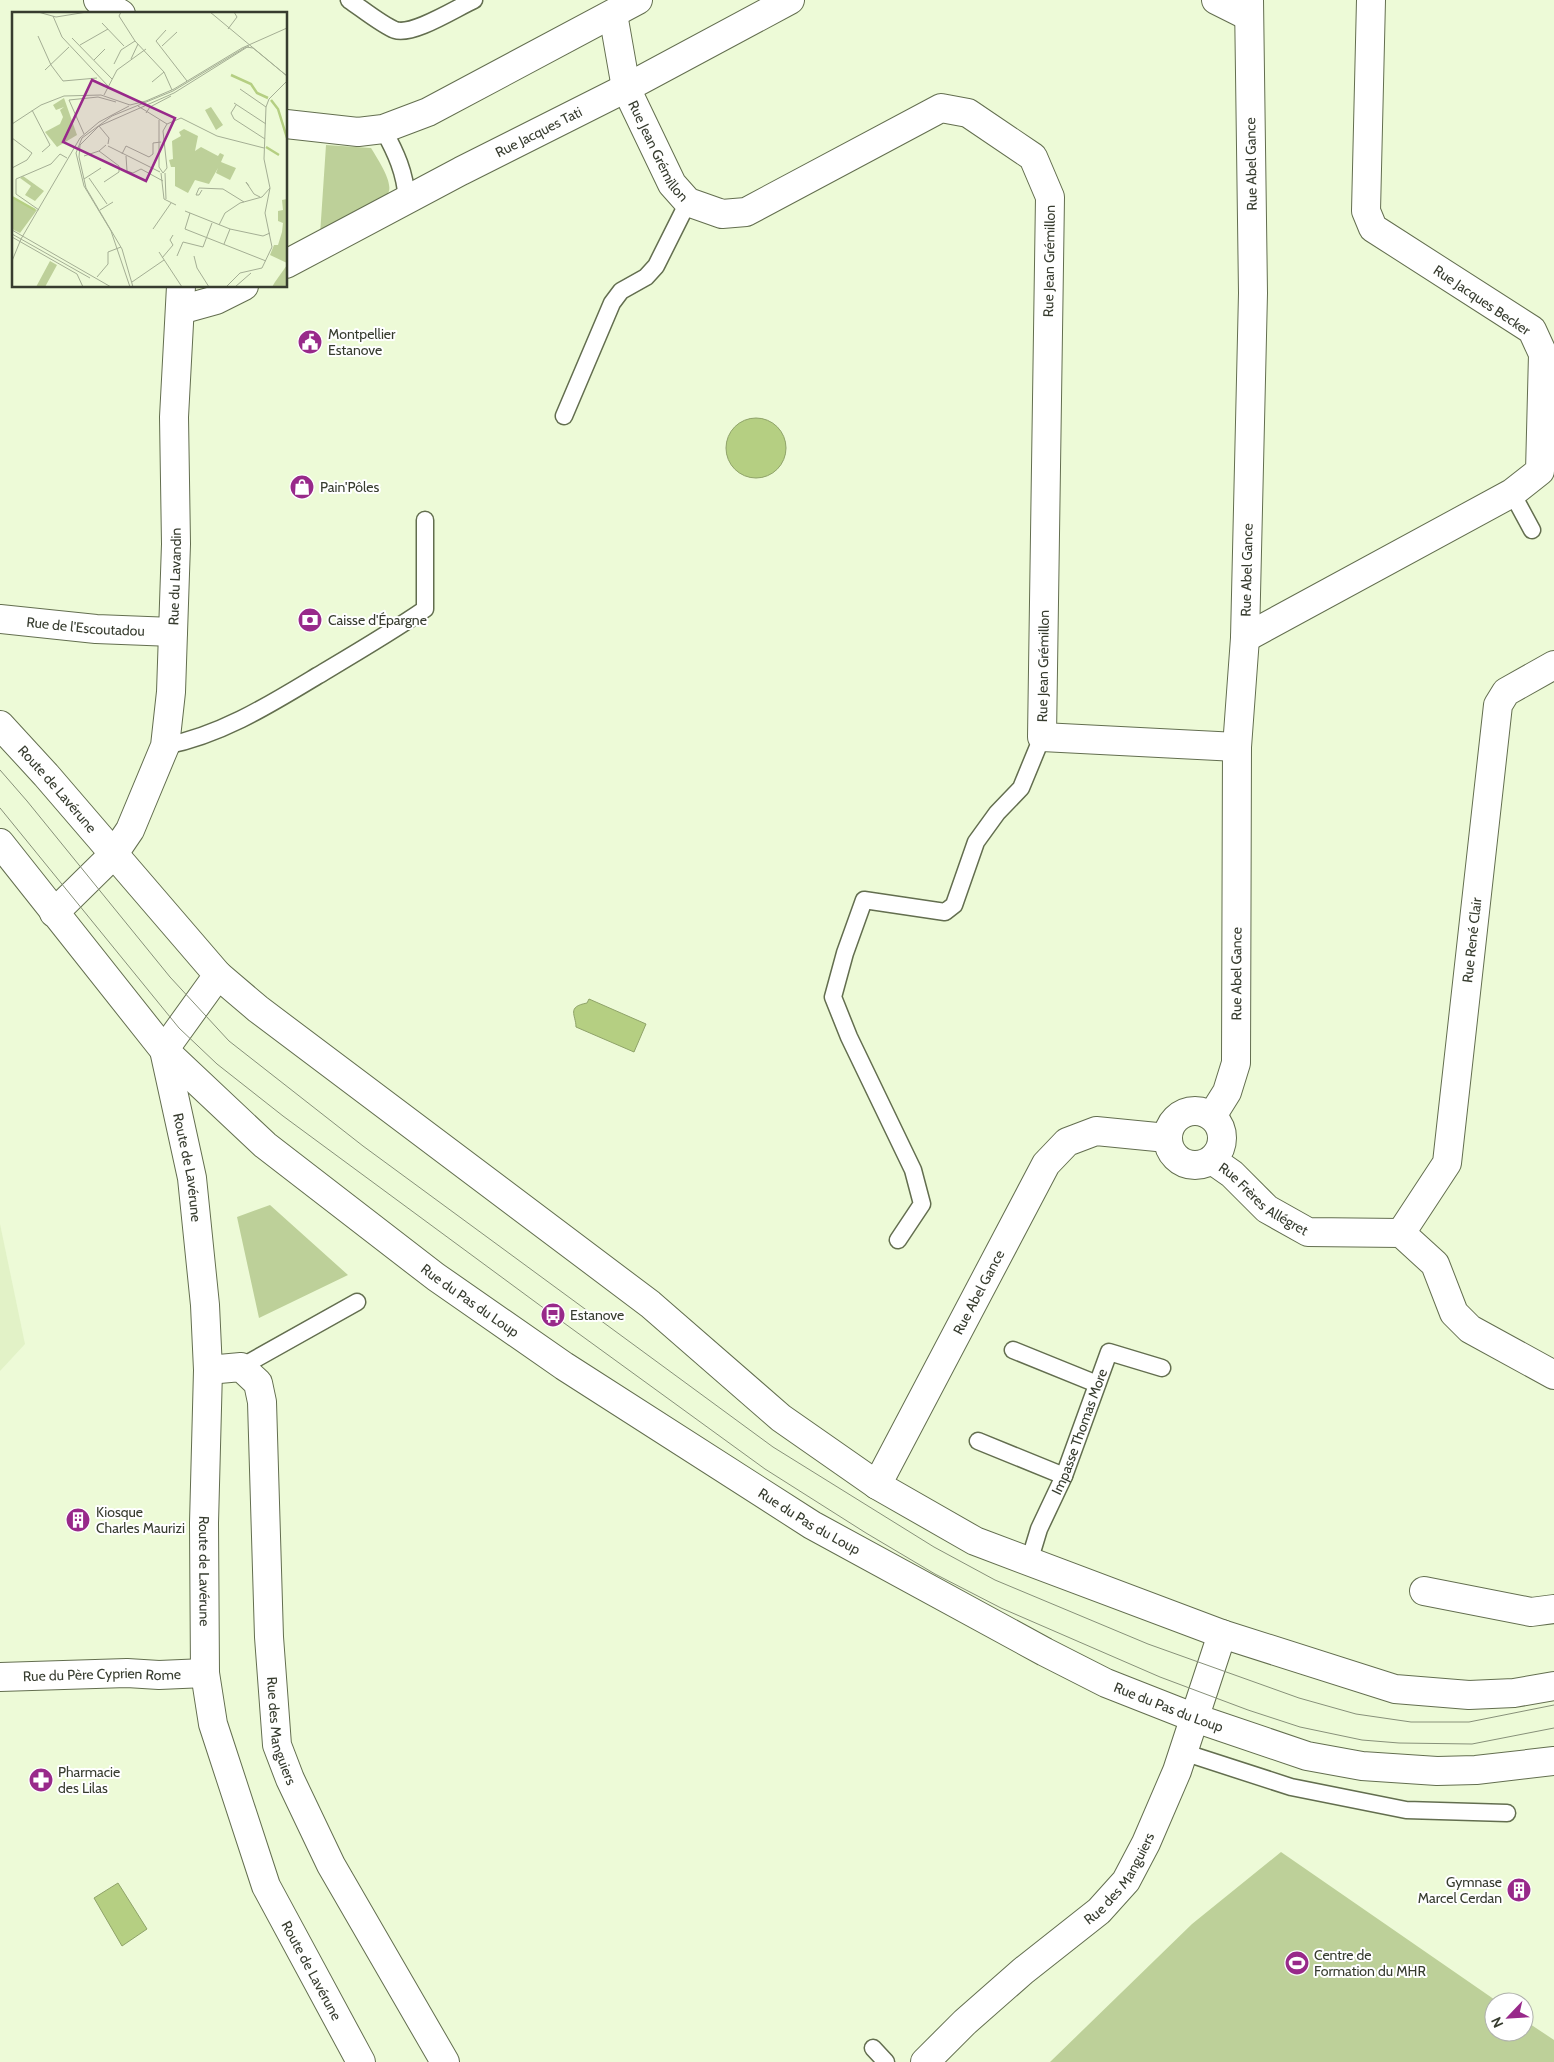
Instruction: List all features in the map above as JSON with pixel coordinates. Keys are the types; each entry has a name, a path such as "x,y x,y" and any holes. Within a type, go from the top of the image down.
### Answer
{"street":[{"path":"98,0 118,12"},
{"path":"288,124 358,132 383,129 428,112 611,7 638,0"},
{"name":"Rue Jacques Tati","path":"288,263 626,88 790,0"},
{"name":"Rue Abel Gance","path":"1212,1116 1227,1092 1236,1063 1237,746 1245,638 1253,293 1248,8 1216,0"},
{"name":"Rue Jacques Becker","path":"1245,638 1512,494 1540,471 1543,354 1532,330 1373,228 1366,211 1371,0"},
{"name":"Rue Jean Grémillon","path":"611,7 626,88 672,184 688,202 722,214 746,212 941,108 968,112 1033,157 1050,197 1042,737 1237,746"},
{"path":"180,298 216,300 240,288"},
{"name":"Rue du Lavandin","path":"113,855 130,830 165,746 171,692 176,544 174,417 180,298"},
{"name":"Rue de l'Escoutadou","path":"0,620 96,629 173,632"},
{"name":"Rue René Clair","path":"1401,1233 1447,1163 1498,705 1506,692 1554,665"},
{"name":"Route de Lavérune","path":"0,725 46,775 218,975"},
{"name":"Route de Lavérune","path":"0,843 164,1050 192,1178 205,1305 208,1370 204,1523 206,1672 213,1724 266,1886 361,2062"},
{"path":"54,913 113,855"},
{"path":"164,1050 218,975 258,1008 650,1304 781,1418 877,1485 975,1541 1222,1634 1395,1689 1469,1695 1514,1693 1554,1686"},
{"name":"Rue du Pas du Loup","path":"164,1050 265,1144 436,1277 564,1366 812,1525 1045,1652 1106,1683 1195,1718 1307,1756 1362,1766 1437,1771 1476,1770 1554,1761"},
{"path":"1188,1111 1200,1111 1212,1116 1219,1126 1222,1138 1220,1150 1212,1160 1201,1166 1189,1165 1177,1160 1170,1150 1167,1138 1169,1127 1177,1116 1188,1111"},
{"name":"Rue Abel Gance","path":"877,1485 1046,1164 1067,1142 1096,1131 1167,1138"},
{"name":"Rue Frères Allégret","path":"1212,1160 1232,1174 1267,1210 1308,1232 1401,1233"},
{"path":"1401,1233 1435,1264 1454,1313 1470,1329 1554,1375"},
{"path":"208,1370 241,1367"},
{"name":"Rue des Manguiers","path":"241,1367 258,1383 262,1402 269,1637 277,1745 331,1866 445,2062"},
{"path":"1424,1591 1531,1612 1554,1609"},
{"name":"Rue des Manguiers","path":"924,2062 965,2022 1023,1971 1099,1911 1126,1881 1146,1843 1178,1771 1222,1634"},
{"name":"Rue du Père Cyprien Rome","path":"0,1677 127,1673 159,1675 206,1672"}],"lane":[{"path":"349,0 395,30 417,28 474,0"},
{"path":"383,129 398,157 406,180 407,200"},
{"path":"564,416 612,303 621,291 646,277 656,266 688,202"},
{"path":"1512,494 1532,530"},
{"path":"165,746 190,741 223,729 393,632 425,609 426,520"},
{"path":"898,1240 922,1204 913,1170 849,1037 833,997 845,953 864,900 946,912 954,905 976,842 997,814 1021,788 1042,737"},
{"path":"241,1367 357,1302"},
{"path":"1013,1350 1098,1384"},
{"name":"Impasse Thomas More","path":"1029,1562 1039,1529 1064,1476 1109,1352 1162,1368"},
{"path":"978,1441 1064,1476"},
{"path":"1183,1752 1291,1787 1406,1810 1507,1813"},
{"path":"873,2048 886,2062"}],"shaded area":[{"path":"326,145 371,148 383,169 388,181 389,191 385,197 369,210 320,235"},
{"path":"756,418 773,423 781,431 786,448 781,465 773,473 756,478 739,473 731,465 726,448 731,431 739,423"},
{"path":"589,999 646,1024 634,1052 576,1027 574,1009 587,1003"},
{"path":"270,1205 348,1275 259,1318 237,1217"},
{"path":"0,1224 25,1344 0,1371"},
{"name":"Centre de Formation du MHR","path":"1281,1852 1484,1992 1484,2042 1534,2042 1534,2027 1554,2040 1554,2062 1050,2062 1192,1924"},
{"path":"118,1883 147,1929 122,1946 94,1898"}],"tram line":[{"path":"0,770 170,977 229,1041 363,1146 773,1447 934,1547 995,1580 1148,1644 1299,1698 1356,1714 1411,1722 1469,1722 1554,1705"},
{"path":"0,808 179,1028 217,1064 283,1116 765,1469 935,1574 1001,1608 1160,1677 1300,1727 1362,1740 1399,1743 1472,1744 1554,1728"}],"place":[{"name":"Montpellier Estanove","path":"310,342"},
{"name":"Pain'Pôles","path":"302,487"},
{"name":"Caisse d'Épargne","path":"310,620"},
{"name":"Estanove","path":"553,1315"},
{"name":"Kiosque Charles Maurizi","path":"78,1520"},
{"name":"Pharmacie des Lilas","path":"41,1780"},
{"name":"Gymnase Marcel Cerdan","path":"1519,1890"},
{"name":"Centre de Formation du MHR","path":"1297,1963"}]}
